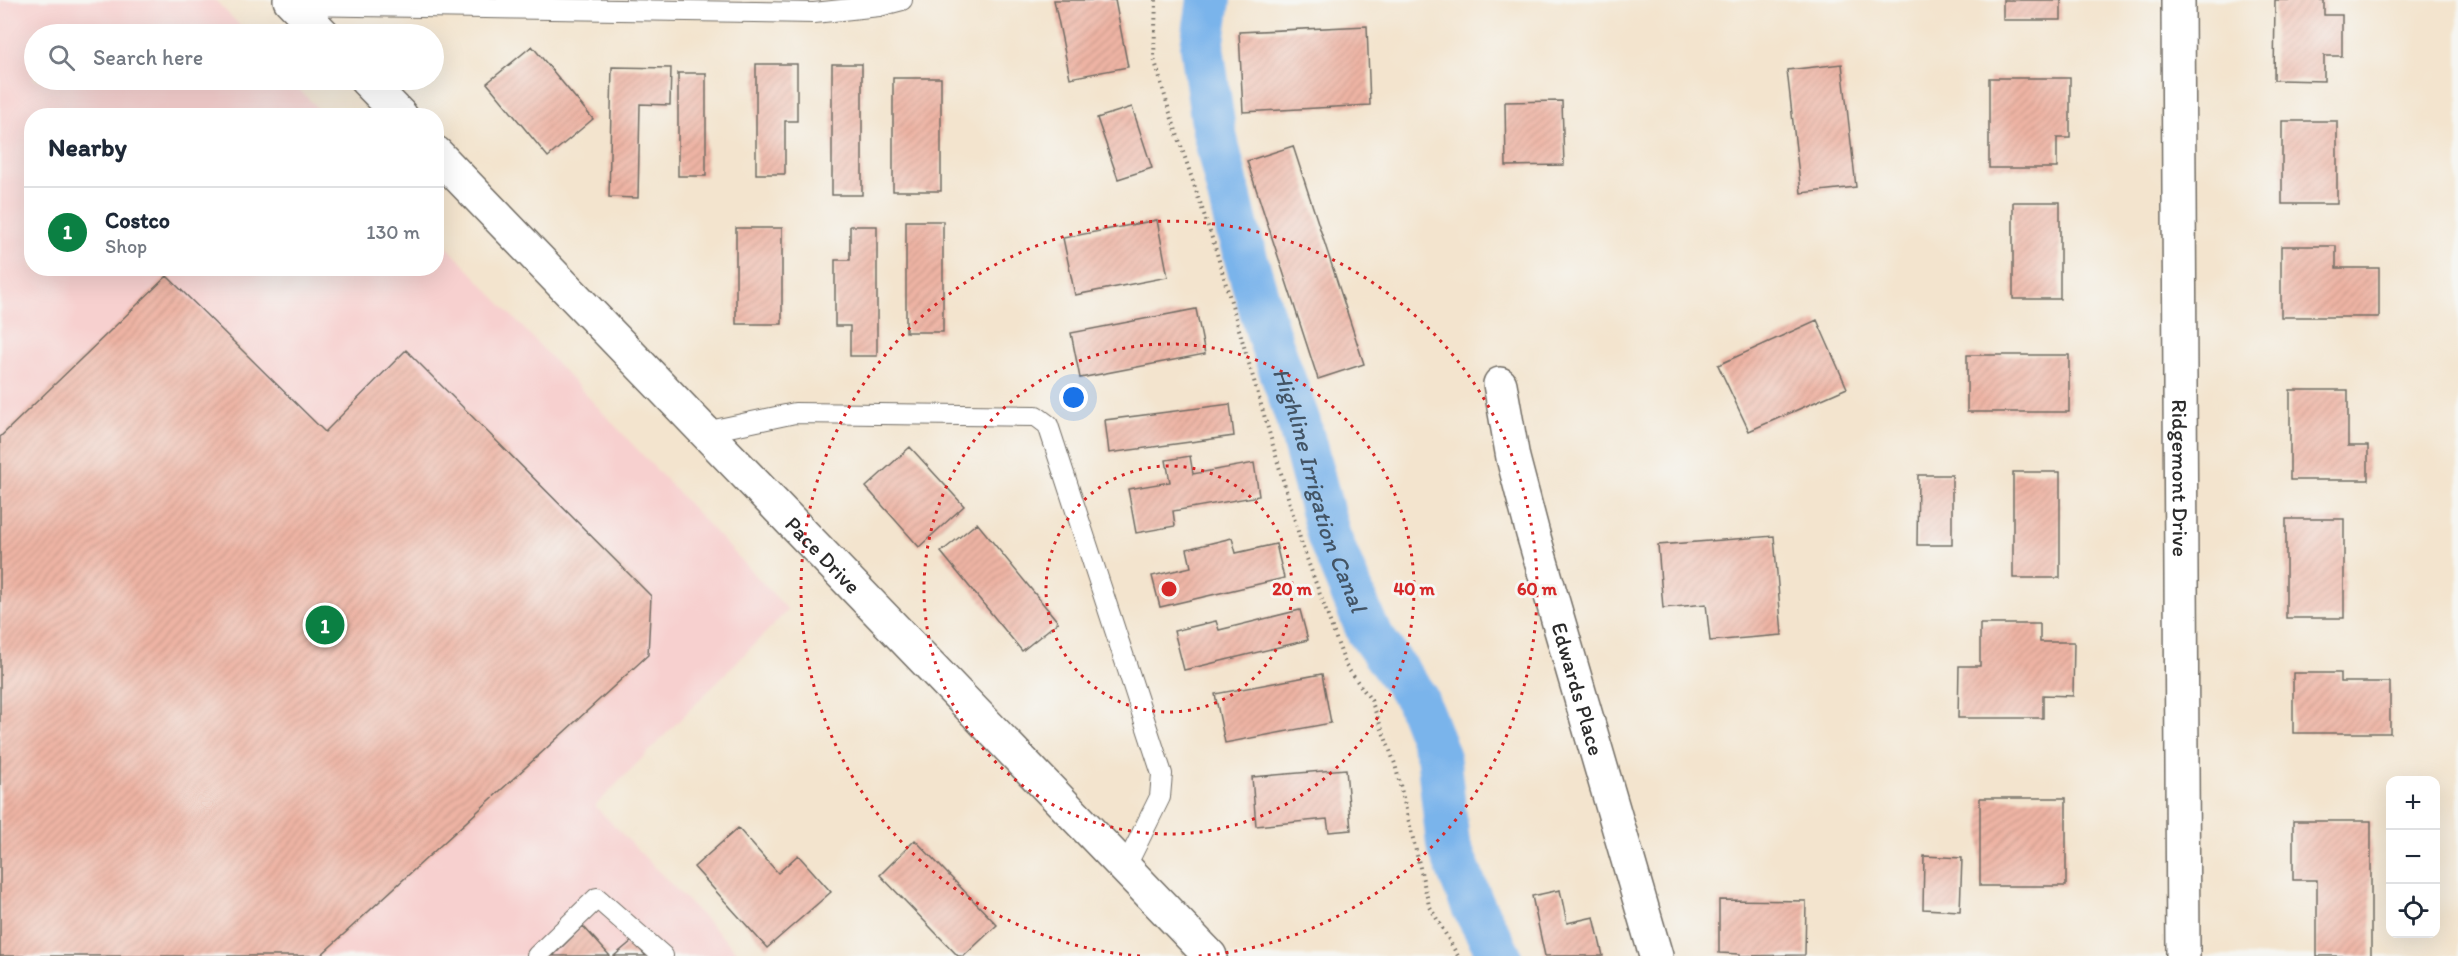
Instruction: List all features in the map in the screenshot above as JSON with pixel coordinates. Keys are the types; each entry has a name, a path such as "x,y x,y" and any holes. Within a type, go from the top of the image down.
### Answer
{"street":[{"name":"Ridgemont Drive","path":"2178,0 2183,956"},
{"path":"292,3 313,24"},
{"path":"376,90 393,108"},
{"name":"Pace Drive","path":"444,161 1210,956"},
{"name":"Edwards Place","path":"1500,384 1513,458 1533,534 1656,956"}],"lane":[{"path":"292,3 814,14 879,6 902,0"},
{"path":"705,432 795,413 1036,416 1048,425 1162,774 1160,797 1125,868"},
{"path":"537,956 597,898 663,956"}],"path":[{"path":"1156,0 1154,58 1168,110 1215,247 1302,545 1346,666 1371,700 1395,764 1429,905 1458,956"}],"shaded area":[{"path":"0,0 215,0 238,24 24,24 24,90 300,90 317,108 24,108 24,276 444,276 444,243 788,610 595,806 741,956 0,956"}],"building":[{"path":"1054,0 1115,0 1128,67 1070,78"},
{"path":"2003,0 2061,0 2061,20 2003,20"},
{"path":"2275,0 2324,0 2324,15 2342,15 2342,56 2324,56 2324,81 2274,80"},
{"path":"1367,26 1370,105 1243,112 1239,32"},
{"path":"532,46 593,119 548,157 487,83"},
{"path":"756,64 797,64 797,121 785,121 785,174 756,174"},
{"path":"832,64 862,64 862,195 832,195"},
{"path":"1842,64 1856,187 1801,193 1787,70"},
{"path":"612,67 671,68 670,105 640,104 638,198 609,197"},
{"path":"678,73 706,73 706,176 678,176"},
{"path":"893,78 941,78 941,191 893,191"},
{"path":"1989,78 2070,78 2070,138 2057,138 2057,168 1989,168"},
{"path":"1562,101 1564,165 1506,166 1505,102"},
{"path":"1132,107 1152,168 1118,179 1097,118"},
{"path":"2282,121 2337,121 2337,204 2282,204"},
{"path":"1293,146 1364,364 1318,379 1247,161"},
{"path":"2013,202 2060,202 2060,299 2013,299"},
{"path":"1157,220 1168,277 1075,295 1063,238"},
{"path":"906,221 943,221 943,332 906,332"},
{"path":"850,226 877,226 877,356 850,356 850,326 835,326 835,260 850,260"},
{"path":"736,228 782,228 782,324 736,324"},
{"path":"2281,246 2336,246 2336,268 2379,268 2379,317 2281,317"},
{"path":"167,276 325,432 406,350 651,596 648,655 320,956 0,956 0,437"},
{"path":"1196,309 1205,354 1080,378 1071,333"},
{"path":"1817,320 1847,388 1749,431 1718,365"},
{"path":"1967,355 2069,355 2069,412 1967,412"},
{"path":"2290,390 2348,390 2348,446 2368,446 2368,480 2290,480"},
{"path":"1230,404 1234,436 1109,453 1105,420"},
{"path":"910,447 964,506 919,547 866,487"},
{"path":"1190,456 1193,474 1254,463 1259,496 1173,511 1175,526 1136,533 1128,489 1170,482 1166,460"},
{"path":"2013,472 2060,472 2060,578 2013,578"},
{"path":"1918,475 1952,475 1952,545 1917,545"},
{"path":"2286,519 2344,519 2344,618 2286,618"},
{"path":"977,523 1058,622 1022,651 941,552"},
{"path":"1774,536 1782,635 1710,641 1706,604 1663,608 1658,545"},
{"path":"1232,538 1236,553 1276,544 1284,578 1160,607 1152,576 1191,567 1187,549"},
{"path":"1300,610 1308,640 1184,670 1174,631 1216,621 1219,630"},
{"path":"1980,624 2040,624 2040,642 2074,642 2073,696 2043,695 2043,718 1958,718 1959,666 1980,666"},
{"path":"2293,673 2340,673 2340,682 2390,682 2390,733 2293,733"},
{"path":"1322,674 1331,723 1225,743 1215,694"},
{"path":"1346,769 1351,830 1329,832 1327,819 1256,826 1252,777"},
{"path":"1980,798 2066,798 2066,886 1980,886"},
{"path":"2293,821 2371,821 2371,956 2317,956 2317,880 2293,880"},
{"path":"738,828 778,873 798,855 831,892 767,948 694,867"},
{"path":"915,840 997,925 964,956 958,956 880,875"},
{"path":"1924,856 1962,858 1960,911 1923,909"},
{"path":"1560,890 1567,923 1594,917 1603,956 1545,956 1532,896"},
{"path":"1719,900 1806,901 1805,955 1740,956 1740,954 1719,953"},
{"path":"583,926 610,956 553,956"},
{"path":"632,941 646,956 614,956"}],"waterway":[{"name":"Highline Irrigation Canal","path":"1209,0 1202,47 1214,131 1237,228 1269,337 1299,423 1329,537 1368,631 1416,698 1438,755 1448,844 1473,906 1500,956"}],"place":[{"name":"Costco","path":"325,625"}]}
